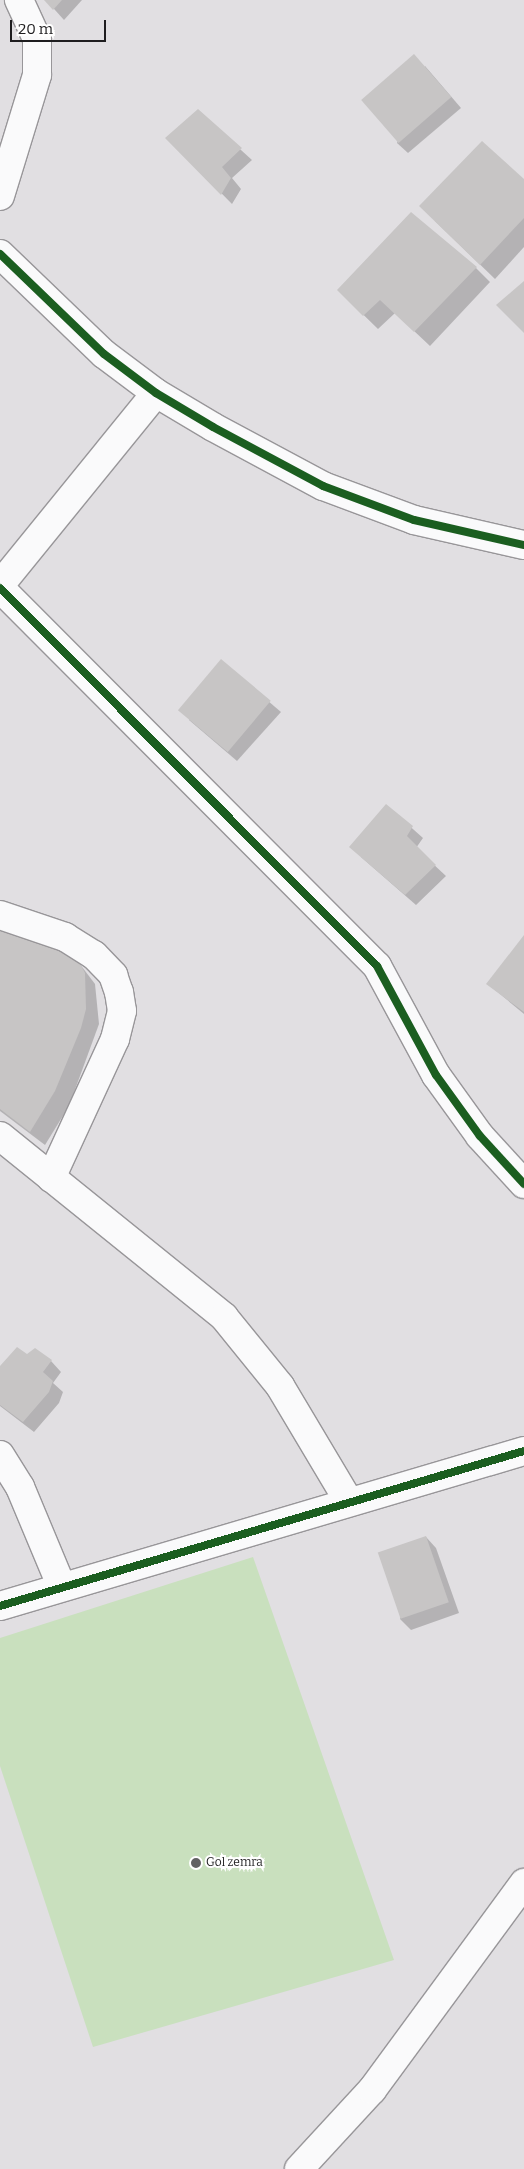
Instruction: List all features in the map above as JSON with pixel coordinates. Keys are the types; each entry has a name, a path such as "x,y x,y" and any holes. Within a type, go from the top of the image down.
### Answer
{"street":[{"path":"0,196 37,75 37,39 19,0"},
{"path":"0,254 54,309 156,393 323,486 414,520 524,545"},
{"path":"156,393 0,586 377,966 436,1075 480,1136 524,1184"},
{"path":"0,915 65,938 94,955 113,975 119,992 122,1011 115,1040 51,1178"},
{"path":"0,1136 224,1317 280,1386 348,1500"},
{"path":"0,1606 61,1585 348,1500 524,1451"},
{"path":"0,1456 20,1486 61,1585"},
{"path":"298,2169 372,2090 524,1883"}],"green space":[{"name":"Gol zemra","path":"253,1557 394,1960 93,2047 0,1766 0,1638"}],"building":[{"path":"44,0 62,0 53,10"},
{"path":"414,54 451,97 399,143 361,100"},
{"path":"198,109 242,148 222,167 231,178 221,195 165,138"},
{"path":"482,141 524,179 524,218 480,265 419,206"},
{"path":"411,212 477,267 414,332 380,300 363,316 337,290"},
{"path":"524,281 524,333 496,305"},
{"path":"221,659 271,701 228,752 178,710"},
{"path":"386,804 413,826 407,836 436,865 405,895 349,847"},
{"path":"0,923 77,958 85,973 86,1009 81,1028 55,1091 30,1132 0,1109"},
{"path":"524,935 524,1012 486,984"},
{"path":"17,1347 27,1354 35,1348 52,1360 43,1372 53,1381 49,1392 23,1422 0,1405 0,1366"},
{"path":"426,1536 449,1602 401,1619 378,1553"}],"cycle path":[{"path":"0,254 104,354 156,393 213,427 323,486 414,520 524,545"},
{"path":"0,588 377,966 436,1075 480,1136 524,1184"},
{"path":"0,1606 524,1451"}],"place":[{"name":"Gol zemra","path":"196,1863"}]}
